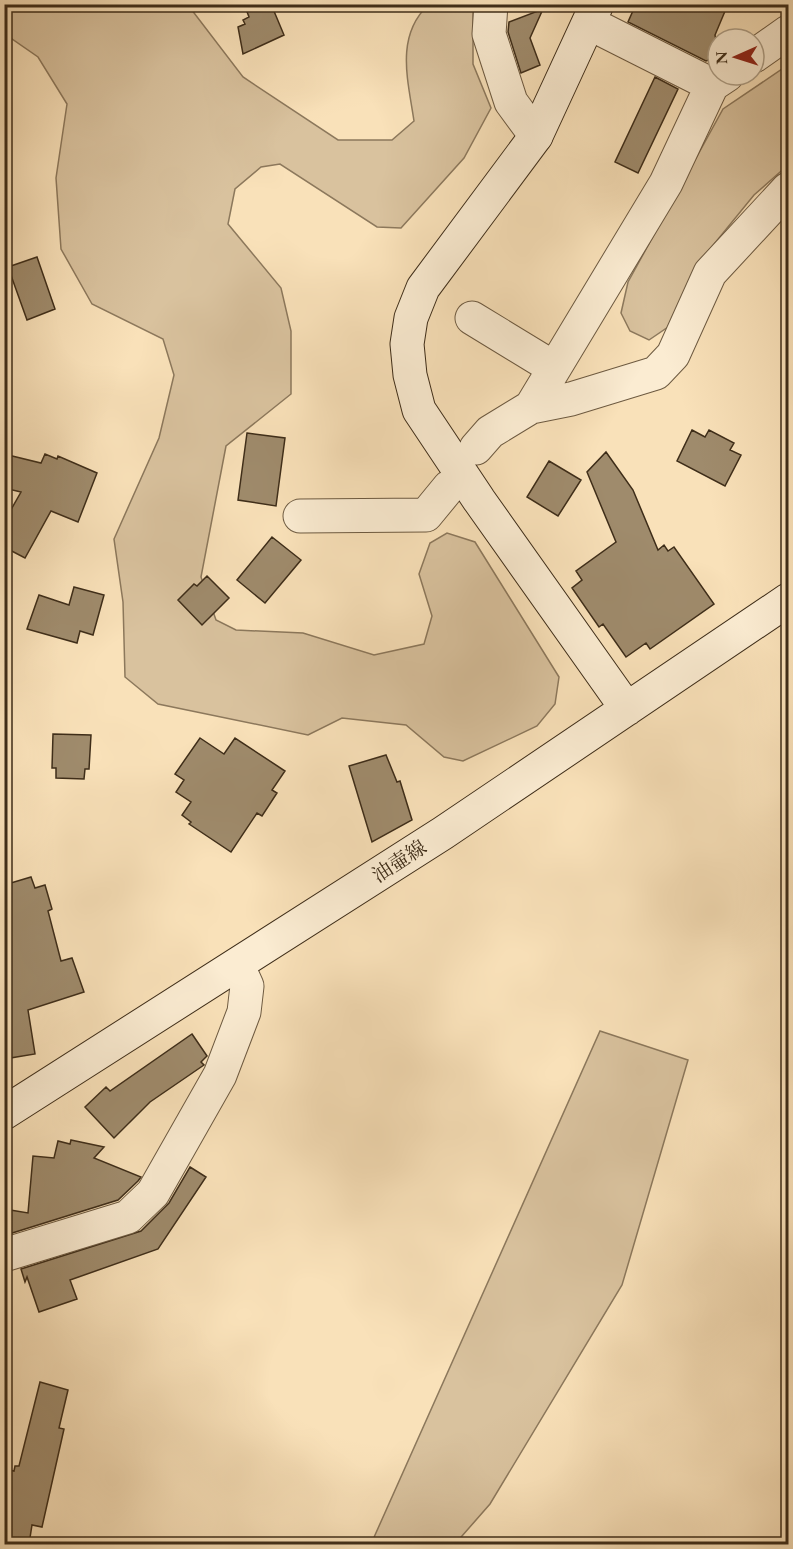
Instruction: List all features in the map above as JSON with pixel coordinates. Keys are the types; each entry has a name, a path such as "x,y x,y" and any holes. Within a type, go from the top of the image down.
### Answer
{"street":[{"path":"491,4 489,34 511,102 536,136"},
{"path":"627,710 419,410 410,375 407,344 411,318 423,288 536,136 593,14 706,73"},
{"path":"766,48 789,32"},
{"path":"531,407 666,183 715,87"},
{"path":"476,448 490,432 531,407 571,399 656,373 673,355 692,319 710,273 789,189"},
{"path":"471,318 554,368"},
{"path":"300,516 426,515 449,487"},
{"name":"油壷線","path":"4,1113 238,966 443,833 789,600"},
{"path":"4,1255 128,1217 153,1193 220,1075 244,1012 247,986 238,966"}],"shaded area":[{"path":"4,5 188,5 243,77 338,140 392,140 414,121 406,60 407,45 418,17 428,5 473,5 473,64 491,108 464,158 401,228 377,227 280,164 261,167 235,189 228,224 281,288 291,331 291,394 226,446 201,577 216,620 236,630 303,633 374,655 424,644 432,616 419,574 430,543 447,533 475,542 559,677 555,704 537,726 463,761 444,757 406,725 342,718 308,735 158,704 125,677 123,602 114,539 159,438 174,375 163,339 92,304 61,249 56,178 67,104 38,57 5,34"},
{"path":"788,65 788,165 754,195 697,265 668,327 649,340 630,331 621,313 628,282 723,109 756,87 766,87 766,80"},
{"path":"600,1031 688,1060 622,1285 490,1504 455,1544 371,1544"}],"building":[{"path":"244,4 271,4 284,35 243,54 238,27 245,24 243,20 249,17"},
{"path":"636,4 728,4 718,27 706,27 706,61 628,22"},
{"path":"543,9 530,38 540,65 521,73 508,32 509,22"},
{"path":"655,77 678,89 638,173 615,162"},
{"path":"37,257 55,309 27,320 8,267"},
{"path":"692,430 705,437 709,430 734,443 730,450 741,455 725,486 677,461"},
{"path":"247,433 285,438 276,506 238,500"},
{"path":"606,452 633,490 658,550 664,545 668,551 674,547 714,604 650,649 646,643 626,657 603,624 599,627 572,588 582,580 576,571 616,542 587,472"},
{"path":"4,454 41,463 45,454 57,459 58,456 97,473 78,522 51,511 25,558 4,547 4,522 21,492 4,488"},
{"path":"549,461 581,480 558,516 527,497"},
{"path":"272,537 301,560 265,603 237,580"},
{"path":"207,576 229,598 202,625 178,600 194,584 197,586"},
{"path":"74,587 104,595 93,635 80,631 77,643 27,629 39,595 69,605"},
{"path":"53,734 91,735 89,769 85,769 84,779 56,778 56,768 52,768"},
{"path":"200,738 224,754 235,738 285,771 272,790 277,793 262,816 257,813 231,852 189,824 191,822 182,815 191,802 176,792 184,780 175,774"},
{"path":"386,755 397,782 400,781 412,820 372,842 349,766"},
{"path":"31,877 35,888 45,885 52,909 48,911 61,961 72,958 84,992 28,1010 35,1054 4,1059 4,956 9,956 4,942 4,885"},
{"path":"192,1034 207,1056 201,1062 204,1065 150,1102 114,1138 85,1107 106,1087 110,1091"},
{"path":"71,1140 104,1147 94,1158 141,1177 118,1200 9,1234 4,1209 28,1213 33,1156 54,1158 58,1141 70,1144"},
{"path":"190,1167 206,1177 158,1249 70,1280 77,1299 39,1312 27,1277 25,1282 21,1269 141,1231 169,1203"},
{"path":"40,1382 68,1390 59,1428 64,1429 42,1527 32,1525 29,1544 4,1539 4,1469 14,1471 15,1466 19,1466"}]}
